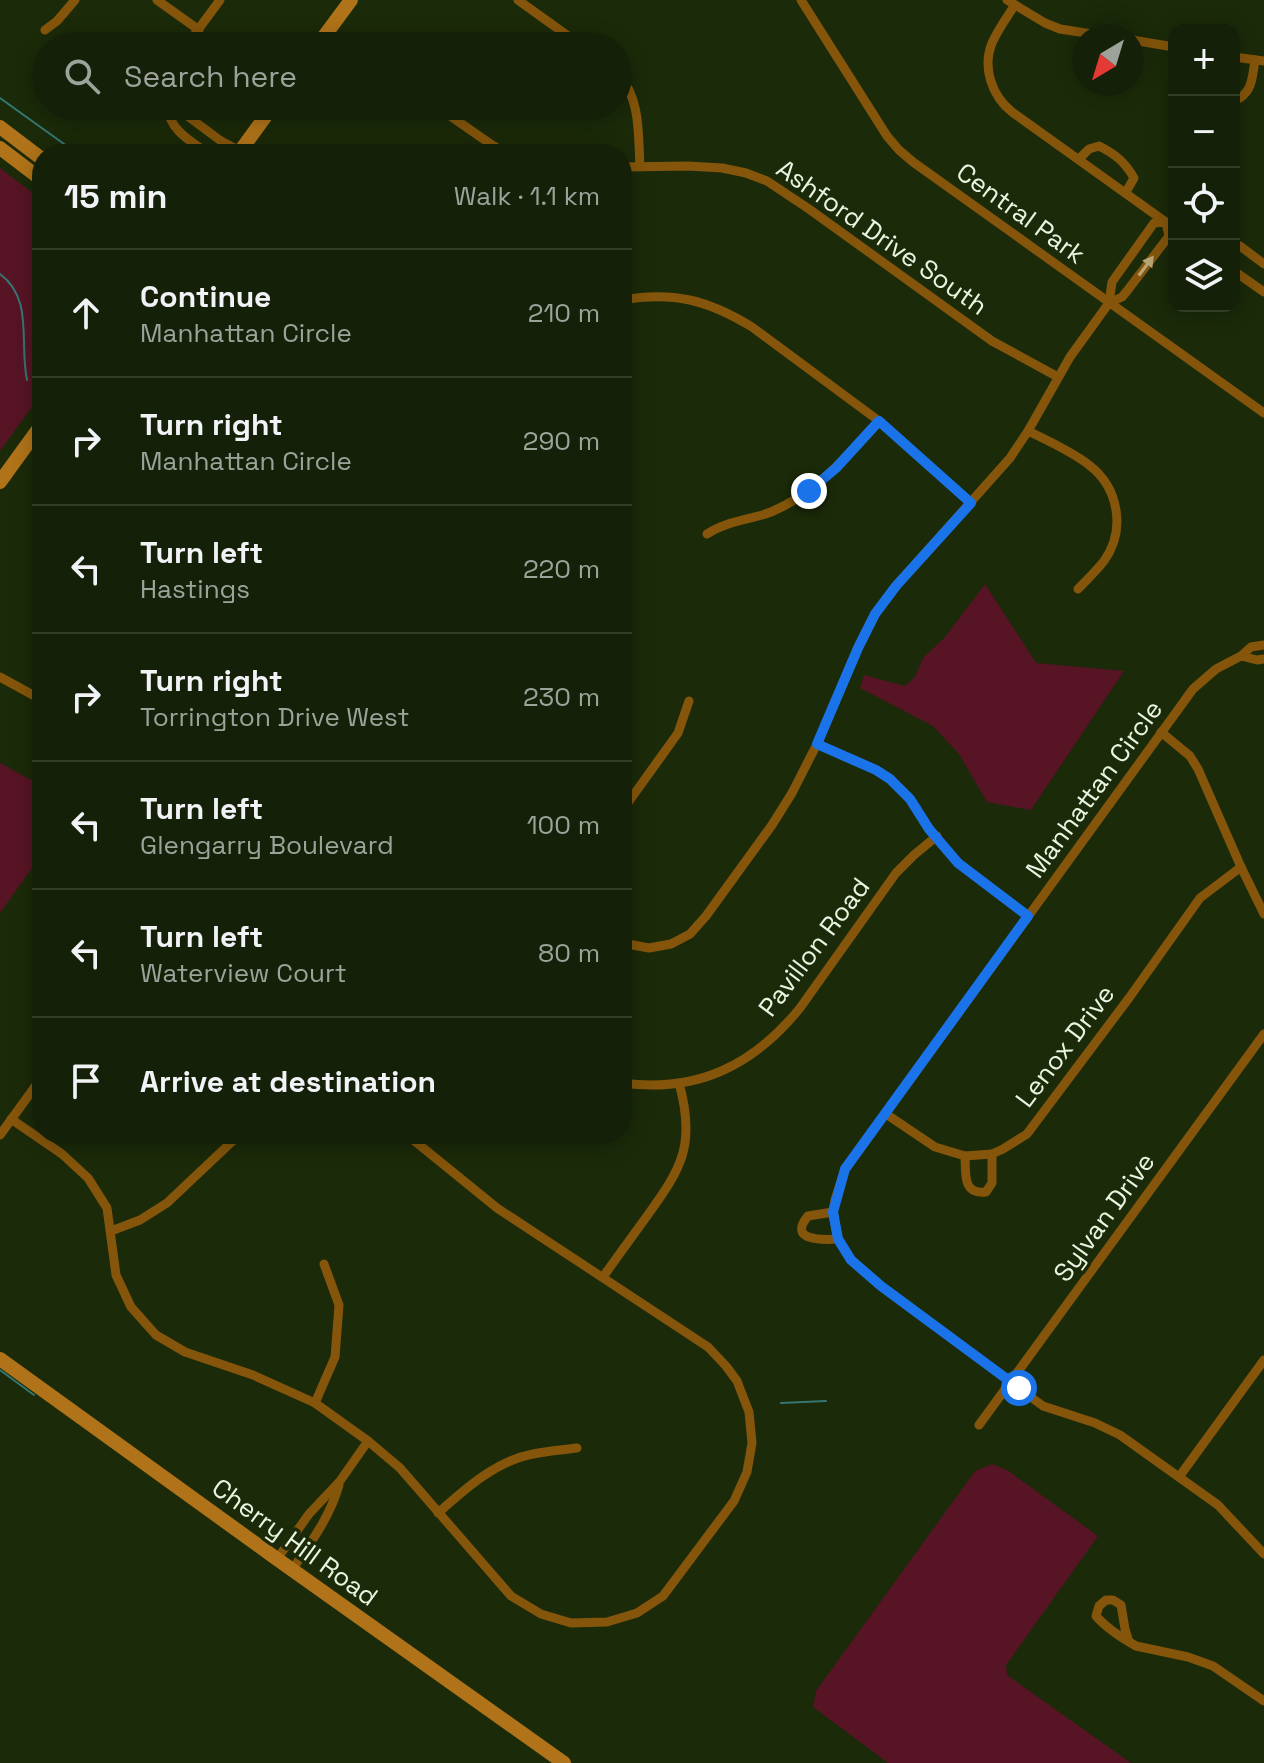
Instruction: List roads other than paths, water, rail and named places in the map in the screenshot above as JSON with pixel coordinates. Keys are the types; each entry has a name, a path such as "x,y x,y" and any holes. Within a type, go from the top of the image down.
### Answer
{"main road":[{"path":"327,32 351,0"},
{"path":"245,144 263,120"},
{"path":"0,127 32,151"},
{"path":"0,148 32,172"},
{"path":"0,482 32,438"},
{"name":"Cherry Hill Road","path":"0,1359 564,1763"}],"street":[{"path":"45,30 75,0"},
{"path":"157,0 199,30 220,0"},
{"path":"518,0 563,32"},
{"name":"Central Park","path":"801,0 899,150 1264,413"},
{"path":"1072,31 1045,23 1011,2 991,45 989,65 993,91 1004,106 1168,224"},
{"path":"1144,42 1168,46"},
{"path":"1240,58 1260,61 1249,89 1240,98"},
{"path":"632,95 636,108 640,167"},
{"path":"171,120 180,133 195,144"},
{"path":"191,120 226,144"},
{"path":"456,120 491,144"},
{"path":"1079,159 1089,149 1099,146 1112,153 1126,164 1134,178 1126,192"},
{"name":"Ashford Drive South","path":"632,167 722,168 767,181 992,341 1058,377"},
{"path":"632,946 653,948 671,944 696,929 706,916 786,804 817,744 875,614 896,586 1010,458 1058,377 1109,303 1112,282 1154,223 1168,225"},
{"path":"1109,303 1122,297 1168,237"},
{"path":"1240,246 1264,264"},
{"path":"1240,275 1263,289"},
{"path":"632,299 658,296 699,302 752,327 879,421 971,503"},
{"path":"707,534 717,527 757,517 801,497 836,468 879,421"},
{"path":"1028,431 1087,463 1106,483 1114,500 1117,521 1114,541 1103,561 1078,589"},
{"name":"Manhattan Circle","path":"1264,645 1251,647 1216,669 1193,689 845,1169 833,1212 838,1239 851,1260 881,1286 1043,1406 1095,1423 1120,1435 1218,1505 1264,1554"},
{"path":"1241,656 1264,659"},
{"path":"0,677 32,695"},
{"path":"632,797 678,733 689,701"},
{"path":"1161,732 1190,756 1198,769 1264,914"},
{"path":"817,744 890,779 910,799 929,829 969,873 1028,916"},
{"name":"Pavillon Road","path":"632,1084 679,1083 706,1077 755,1053 776,1036 800,1008 896,873 937,836"},
{"name":"Lenox Drive","path":"886,1114 935,1147 965,1156 992,1154 1027,1134 1200,898 1241,867"},
{"name":"Sylvan Drive","path":"979,1425 1264,1034"},
{"path":"603,1277 668,1189 681,1162 686,1115 679,1083"},
{"path":"0,1135 32,1091"},
{"path":"11,1119 32,1133"},
{"path":"47,1144 88,1178 107,1208 116,1275 131,1307 156,1335 185,1352 253,1375 315,1403 368,1441 400,1468 511,1596 541,1614 571,1623 607,1622 637,1613 663,1596 734,1501 747,1472 752,1443 749,1412 737,1381 708,1347 497,1208 418,1144"},
{"path":"111,1231 140,1220 167,1203 229,1144"},
{"path":"965,1156 968,1186 982,1193 992,1183 992,1154"},
{"path":"833,1212 808,1216 802,1227 805,1235 813,1240 838,1239"},
{"path":"315,1403 335,1357 339,1305 324,1264"},
{"path":"1179,1477 1264,1360"},
{"path":"277,1559 368,1441"},
{"path":"438,1513 474,1481 502,1466 530,1454 577,1448"},
{"path":"292,1570 321,1528 333,1505 340,1481"},
{"path":"1129,1642 1121,1605 1106,1600 1099,1606 1096,1616 1103,1625 1129,1642 1213,1666 1264,1701"}],"waterway":[{"path":"0,98 64,144"},
{"path":"0,274 11,284 21,309 27,380"},
{"path":"0,1370 34,1395"},
{"path":"781,1403 826,1401"}]}
